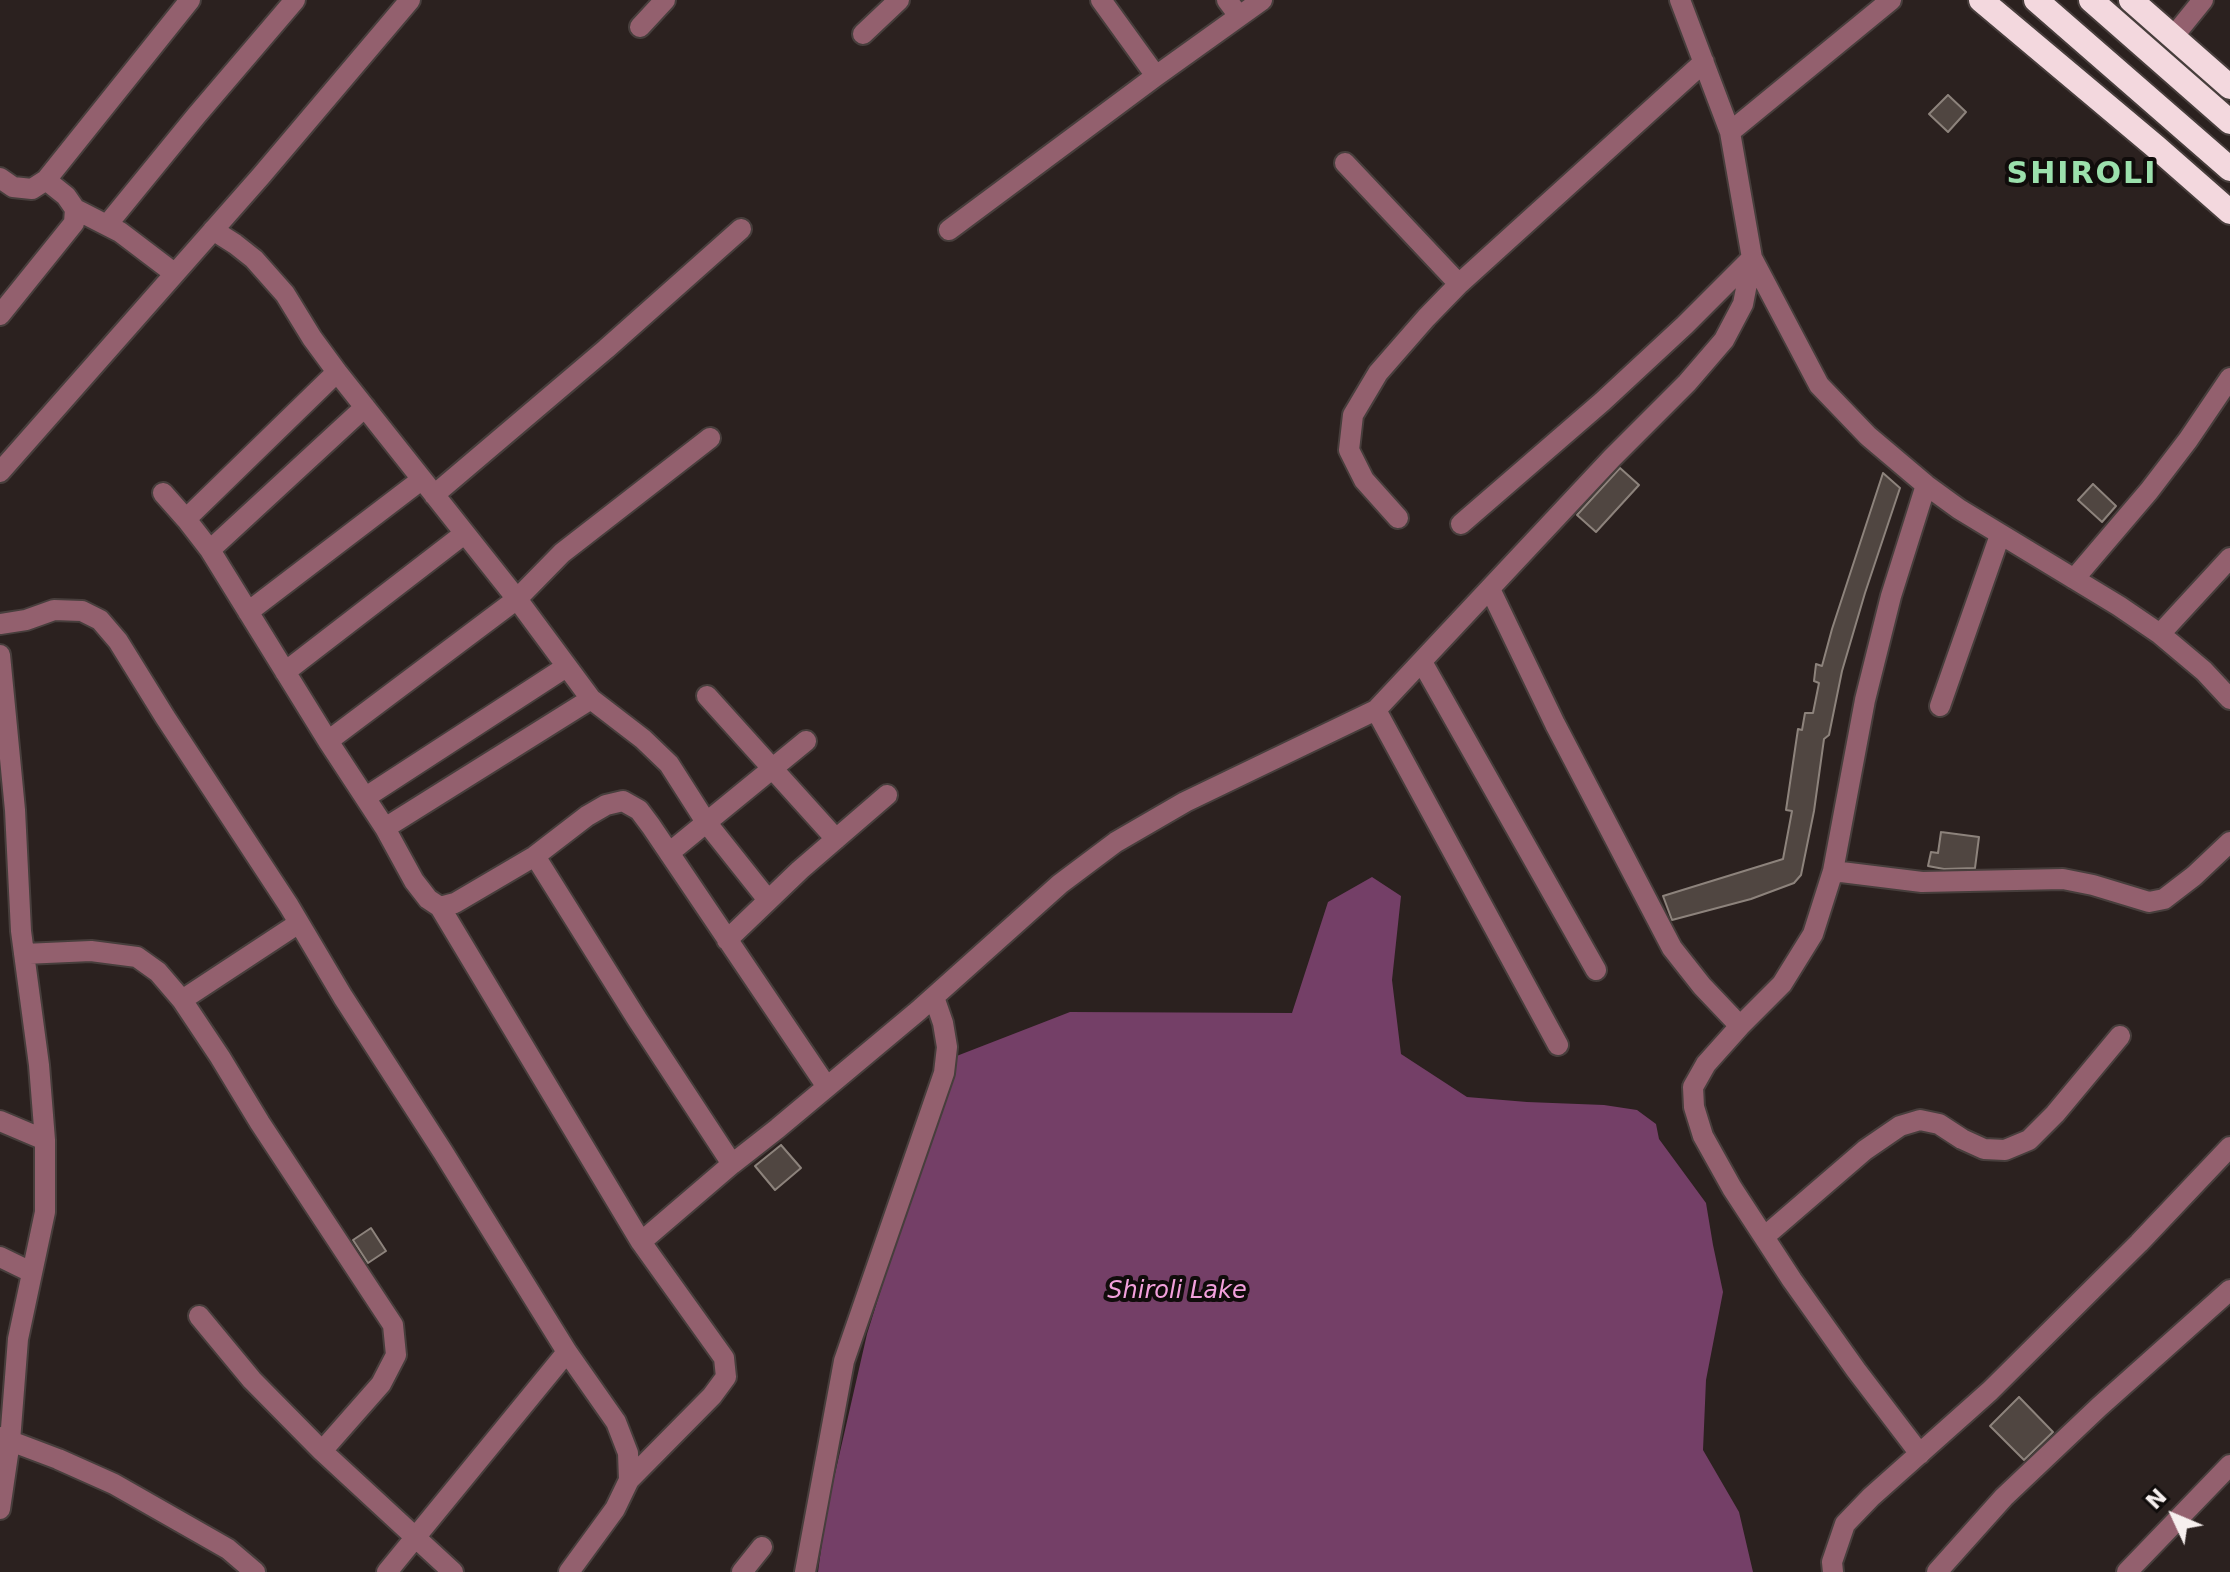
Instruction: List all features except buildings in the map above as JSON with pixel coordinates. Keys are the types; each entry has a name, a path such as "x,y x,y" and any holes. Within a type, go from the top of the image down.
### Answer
{"highway":[{"path":"1981,0 2230,212"},
{"path":"2036,0 2230,169"},
{"path":"2091,0 2230,122"},
{"path":"2131,0 2230,87"}],"street":[{"path":"0,178 13,187 32,189 46,180 190,0"},
{"path":"107,225 295,0"},
{"path":"0,472 410,0"},
{"path":"640,27 665,0"},
{"path":"863,34 899,0"},
{"path":"1101,0 1156,76"},
{"path":"949,230 1156,76 1233,8 1262,0"},
{"path":"1680,0 1730,132 1752,258 1819,385 1868,436 1926,485 2000,535 2160,634 2204,671 2230,699"},
{"path":"1730,132 1891,0"},
{"path":"2173,37 2203,0"},
{"path":"1398,518 1364,480 1349,450 1353,415 1378,373 1459,284 1704,62"},
{"path":"1345,163 1459,284"},
{"path":"46,180 66,196 75,209 120,232 174,273"},
{"path":"0,315 74,223 75,209"},
{"path":"248,612 428,488 606,349 741,229"},
{"path":"213,230 254,259 285,294 337,372 517,599 591,699 643,739 669,764 706,822 768,900"},
{"path":"1461,524 1602,402 1752,258"},
{"path":"641,1242 934,997 1060,884 1116,842 1185,802 1376,710 1612,458 1687,383 1724,340 1743,304 1752,258"},
{"path":"186,519 337,372"},
{"path":"2074,579 2149,491 2230,378"},
{"path":"210,550 365,407"},
{"path":"328,741 517,599 562,553 710,438"},
{"path":"1920,1454 1856,1370 1732,1188 1703,1136 1694,1107 1693,1087 1706,1064 1782,984 1813,934 1833,871 1865,700 1891,596 1926,485"},
{"path":"163,493 210,550 366,797 414,881 428,899 440,907 641,1242 724,1358 726,1377 712,1396 629,1480 615,1509 569,1572"},
{"path":"285,672 464,534"},
{"path":"1940,706 2000,535"},
{"path":"2160,634 2230,558"},
{"path":"1490,589 1555,724 1672,948 1740,1026"},
{"path":"0,624 26,620 54,610 82,611 100,620 124,650 567,1352 616,1422 628,1453 629,1480"},
{"path":"0,655 15,810 17,883 45,1140 45,1212 18,1339 0,1509"},
{"path":"1422,662 1596,970"},
{"path":"366,797 566,667"},
{"path":"707,696 836,839"},
{"path":"385,828 591,699"},
{"path":"1376,710 1558,1045"},
{"path":"669,853 806,741"},
{"path":"727,940 887,795"},
{"path":"440,907 455,903 535,856 587,816 606,805 623,801 639,810 827,1087"},
{"path":"1833,871 1922,882 2063,879 2149,902 2164,899 2230,842"},
{"path":"535,856 732,1164"},
{"path":"182,1000 299,923"},
{"path":"24,954 91,951 137,957 158,972 182,1000 393,1325 396,1355 381,1384 322,1451"},
{"path":"805,1572 844,1361 944,1073 947,1047 934,997"},
{"path":"1764,1237 1865,1150 1900,1126 1920,1120 1939,1124 1984,1149 2005,1150 2029,1140 2055,1114 2120,1036"},
{"path":"0,1121 45,1140"},
{"path":"1833,1572 1832,1562 1845,1524 1990,1391 2230,1147"},
{"path":"0,1257 31,1272"},
{"path":"1937,1572 2004,1497 2230,1290"},
{"path":"199,1316 252,1380 322,1451 453,1572"},
{"path":"387,1572 567,1352"},
{"path":"5,1439 114,1484 228,1549 255,1572"},
{"path":"2127,1572 2230,1465"},
{"path":"2209,1486 2230,1491"},
{"path":"742,1572 762,1547"}],"water":[{"name":"Shiroli Lake","path":"1372,877 1401,896 1392,980 1401,1054 1467,1097 1604,1105 1637,1110 1656,1124 1659,1139 1706,1203 1723,1292 1706,1380 1703,1450 1739,1512 1753,1572 818,1572 826,1513 867,1334 954,1057 1070,1012 1292,1013 1328,902"}],"district":[{"name":"SHIROLI","path":"2082,175"}]}
